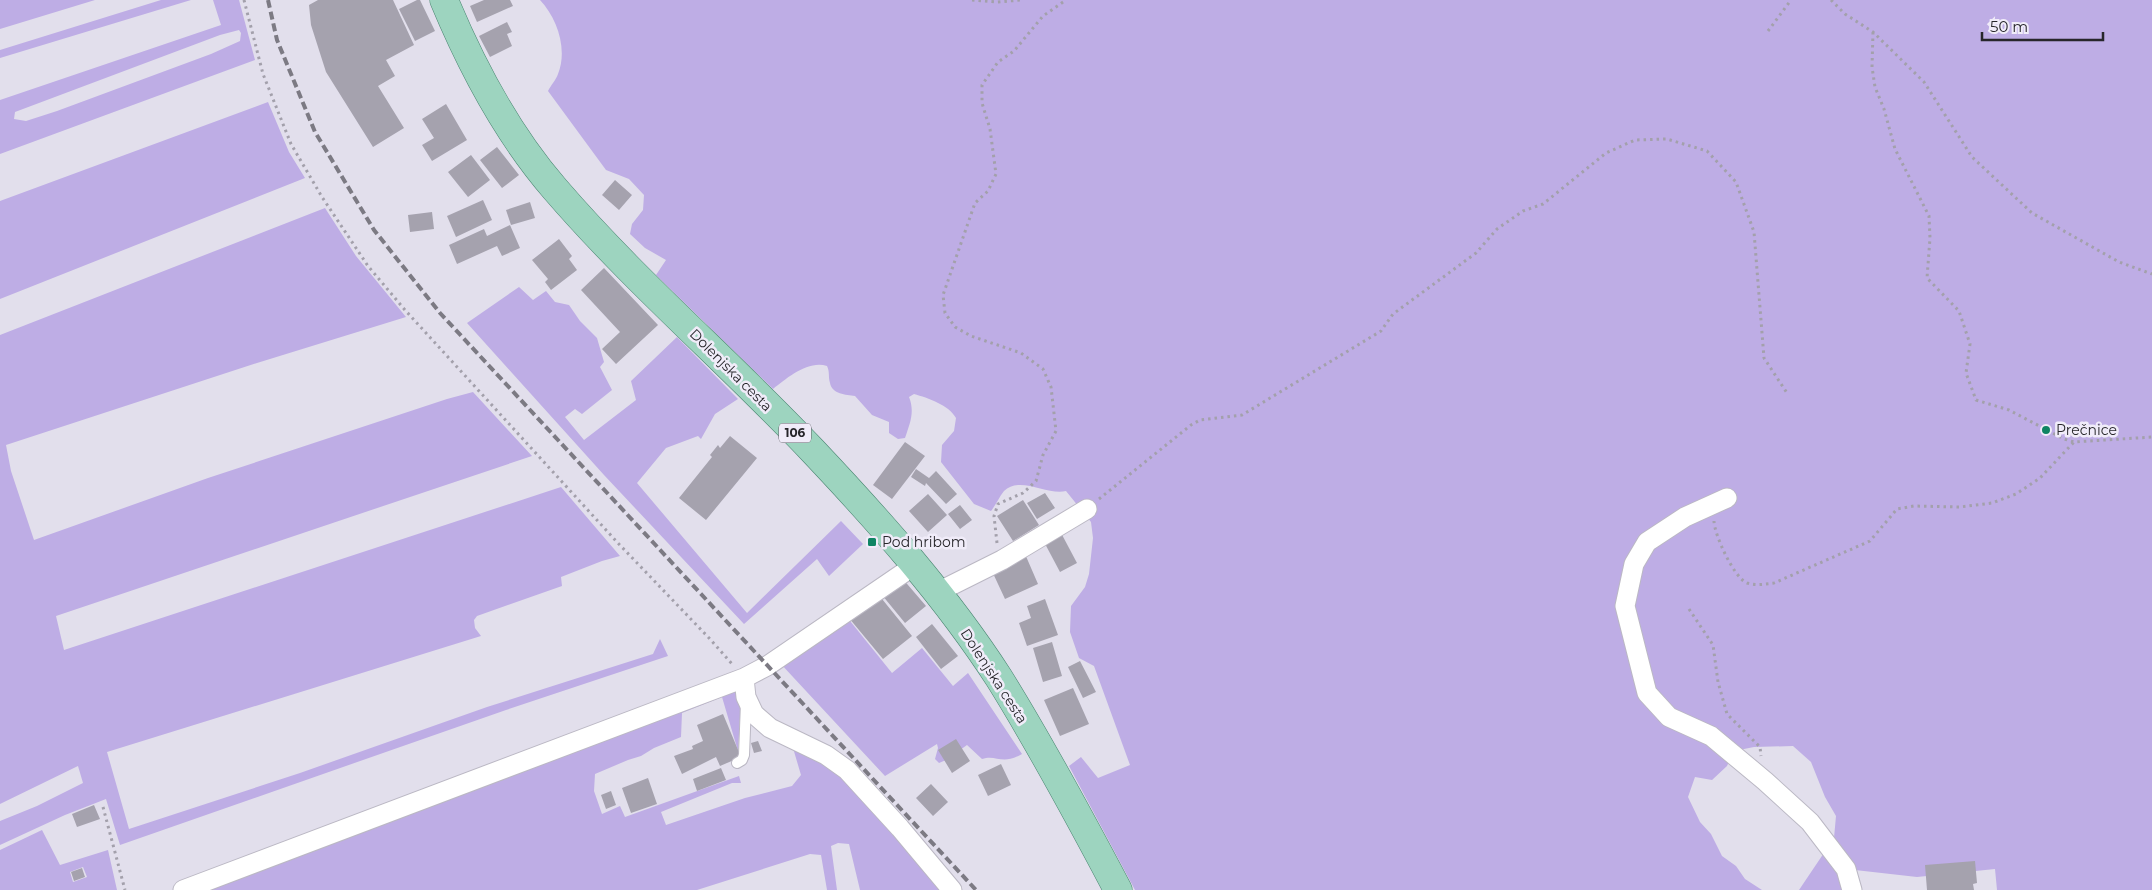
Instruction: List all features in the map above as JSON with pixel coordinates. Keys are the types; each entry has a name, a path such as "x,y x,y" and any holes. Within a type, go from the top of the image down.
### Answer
{"main road":[{"name":"Dolenjska cesta","path":"444,0 475,66 514,133 554,188 636,275 812,451 936,592 998,677 1080,818 1118,890"}],"street":[{"path":"1721,502 1685,517 1647,542 1634,564 1625,606 1647,693 1669,717 1710,736 1765,781 1810,822 1846,869 1852,890"},
{"path":"936,592 1002,560 1087,510"},
{"path":"183,890 744,678 767,666 915,566"},
{"path":"744,678 746,697 754,714 770,728 826,755 847,770 900,828 952,890"}],"lane":[{"path":"737,763 742,760 744,755 746,697"}],"path":[{"path":"244,0 263,74 291,144 322,198 368,266 405,310 744,678"},
{"path":"972,0 997,2 1021,0"},
{"path":"1002,560 997,542 994,512 998,504 1023,493 1036,481 1043,455 1056,431 1051,387 1043,369 1021,353 971,336 955,327 945,312 943,296 975,203 988,190 996,174 990,129 982,103 982,85 998,62 1014,51 1043,16 1066,0"},
{"path":"1768,31 1791,0"},
{"path":"1831,0 1845,14 1873,32 1924,82 1972,157 2032,214 2120,262 2152,274"},
{"path":"1873,32 1872,67 1875,87 1884,109 1894,149 1928,216 1930,238 1927,278 1959,310 1970,344 1966,373 1976,400 2008,410 2064,440 2074,442 2152,437"},
{"path":"1087,510 1191,425 1200,420 1242,415 1381,331 1393,314 1476,254 1497,229 1523,211 1543,204 1606,153 1635,140 1667,139 1708,151 1736,182 1754,232 1764,358 1787,393"},
{"path":"1721,502 1714,530 1734,571 1745,582 1759,585 1774,583 1870,541 1897,509 1914,506 1960,508 1992,504 2016,494 2040,478 2074,442"},
{"path":"1689,609 1713,645 1718,682 1727,714 1760,747 1765,781"},
{"path":"104,807 125,890"}],"shaded area":[{"path":"0,0 95,0 0,29"},
{"path":"161,0 191,0 0,58 0,50"},
{"path":"213,0 239,0 255,60 0,154 0,100 221,25","holes":["239,30 241,33 240,41 211,54 57,111 26,121 14,119 15,112 220,35"]},
{"path":"540,0 2152,0 2152,890 1997,890 1995,869 1917,877 1855,870 1860,890 1799,890 1834,838 1836,816 1825,797 1811,762 1793,746 1754,747 1734,751 1727,766 1712,780 1695,777 1688,797 1700,822 1711,834 1722,856 1736,866 1745,879 1762,890 1135,890 1069,766 1081,757 1098,778 1130,765 1094,666 1079,658 1070,632 1071,606 1085,587 1089,574 1093,538 1091,522 1066,491 1051,491 1018,485 1004,491 991,511 974,504 941,462 942,445 954,431 956,418 948,409 932,400 914,394 909,397 912,408 910,422 905,438 898,439 889,433 889,422 872,415 855,396 833,390 827,366 820,365 805,368 791,375 773,389 656,275 666,260 645,248 630,234 632,224 643,210 644,195 629,179 606,170 548,91 557,76 562,54 556,25"},
{"path":"268,102 289,152 305,178 0,299 0,201"},
{"path":"325,208 356,256 406,317 257,363 6,445 11,471 34,540 208,478 473,392 532,456 56,616 64,650 561,487 620,556 561,577 562,586 477,616 474,620 475,628 481,636 107,752 129,829 300,773 487,707 653,654 660,639 668,656 506,710 120,845 106,799 65,815 0,845 0,821 37,806 83,783 78,766 0,804 0,335"},
{"path":"519,287 533,300 546,291 555,302 569,305 580,321 597,338 604,362 600,367 612,390 582,414 575,409 565,417 584,440 636,400 631,381 677,337 738,399 715,414 701,439 698,436 666,448 637,483 747,613 841,521 863,544 829,576 817,559 744,624 604,475 467,323"},
{"path":"846,616 892,673 922,648 953,686 968,673 1022,754 1004,760 982,759 967,745 939,763 935,759 938,748 937,744 885,776 780,663"},
{"path":"732,689 738,692 741,701 738,751 722,697 682,713 681,737 654,748 641,756 595,774 594,791 602,814 620,806 625,817 739,776 741,783 732,783 661,812 666,825 745,798 792,786 801,775 793,748 801,750 841,775 946,890 860,890 849,844 838,843 831,846 837,890 827,890 821,855 810,854 697,890 198,890"},
{"path":"42,830 60,865 108,850 117,890 0,890 0,850","holes":["83,867 87,877 73,882 70,872"]}],"building":[{"path":"318,0 393,0 414,45 386,60 395,76 378,86 404,128 373,147 326,72 311,25 309,5"},
{"path":"420,0 435,31 415,41 399,9"},
{"path":"484,0 510,0 513,6 477,22 470,6"},
{"path":"507,22 512,32 507,34 512,46 490,57 479,36"},
{"path":"446,104 467,140 432,161 422,145 434,138 422,119"},
{"path":"497,147 519,175 502,188 480,160"},
{"path":"471,155 490,180 468,197 448,172"},
{"path":"615,180 632,195 619,210 602,195"},
{"path":"483,200 492,220 456,237 447,216"},
{"path":"530,202 535,218 511,225 506,210"},
{"path":"432,212 434,229 410,232 408,215"},
{"path":"510,225 520,248 502,256 497,246 457,264 449,245 484,229 487,236"},
{"path":"559,239 572,256 569,259 577,270 551,290 545,282 548,279 532,260"},
{"path":"604,268 658,325 616,364 602,349 620,332 581,290"},
{"path":"730,436 757,458 706,520 679,498 712,457 710,455 718,445 720,448"},
{"path":"905,442 925,456 892,499 873,485"},
{"path":"916,469 929,478 936,471 957,494 946,504 926,483 925,486 911,477"},
{"path":"1045,493 1055,508 1037,519 1027,503"},
{"path":"928,494 947,515 928,532 909,511"},
{"path":"1023,500 1039,525 1013,541 997,516"},
{"path":"960,505 972,520 960,529 948,514"},
{"path":"1060,531 1077,563 1060,572 1043,540"},
{"path":"1025,554 1038,584 1005,599 991,569"},
{"path":"902,578 926,606 905,623 882,595"},
{"path":"878,594 912,636 883,659 849,618"},
{"path":"1045,599 1058,635 1027,646 1019,623 1031,618 1027,606"},
{"path":"932,624 958,656 941,669 916,637"},
{"path":"1052,642 1062,676 1043,682 1033,648"},
{"path":"1080,661 1096,692 1083,698 1068,667"},
{"path":"1073,688 1089,724 1060,736 1044,700"},
{"path":"723,714 741,757 720,766 716,757 682,774 674,756 693,749 692,746 703,741 697,725"},
{"path":"956,739 970,761 952,773 938,750"},
{"path":"758,741 762,751 754,753 751,743"},
{"path":"1001,764 1011,785 988,796 978,775"},
{"path":"721,768 726,780 697,791 693,779"},
{"path":"648,778 657,804 631,813 622,788"},
{"path":"931,784 948,802 933,816 916,798"},
{"path":"611,791 616,805 606,809 601,795"},
{"path":"94,805 100,819 77,827 72,814"},
{"path":"1975,861 1977,883 1973,884 1974,890 1927,890 1925,865"},
{"path":"82,868 85,877 74,881 71,872"}],"railway":[{"path":"268,0 277,40 315,132 374,230 440,313 976,890"}],"place":[{"name":"Prečnice","path":"2046,430"},
{"name":"Pod hribom","path":"872,542"}]}
